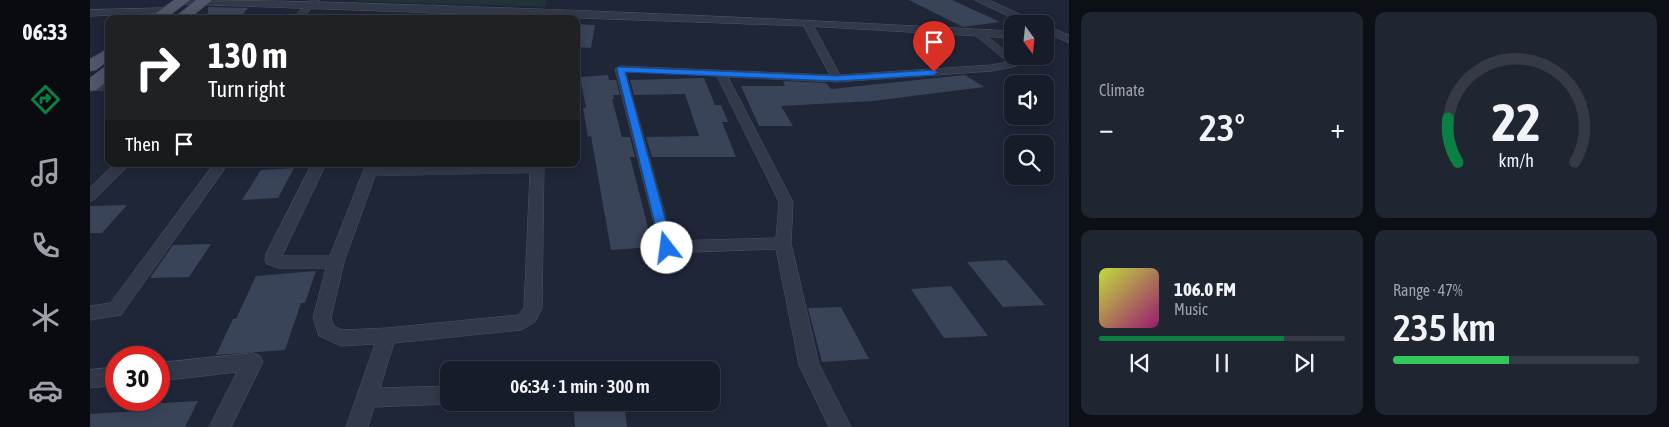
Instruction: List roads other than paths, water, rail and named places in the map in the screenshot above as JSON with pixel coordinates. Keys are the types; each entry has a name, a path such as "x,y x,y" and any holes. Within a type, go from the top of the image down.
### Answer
{"main road":[{"path":"185,15 205,0"},
{"path":"161,15 182,1"},
{"path":"90,66 105,56"},
{"path":"90,86 105,75"}],"street":[{"path":"980,0 1014,15"},
{"path":"182,1 314,2 433,13 508,15"},
{"path":"300,15 314,2"},
{"path":"90,13 161,15"},
{"path":"580,17 807,23 1004,35"},
{"path":"807,23 837,79"},
{"path":"1054,32 1068,38"},
{"path":"783,243 667,248 620,69 837,79 992,68 1013,64 1013,60 978,33"},
{"path":"1054,37 1068,38"},
{"path":"721,73 786,202 783,243 809,365 840,427"},
{"path":"90,86 105,87"},
{"path":"90,196 120,167"},
{"path":"90,312 115,310 219,167"},
{"path":"318,167 274,254 273,260 278,262 336,262"},
{"path":"454,167 372,168 336,262 322,318 326,331 341,338 387,336 522,322 529,317 533,308 537,167"},
{"path":"357,427 387,336"},
{"path":"170,371 253,362 220,427"},
{"path":"90,378 105,377"},
{"path":"367,398 440,395"}]}
